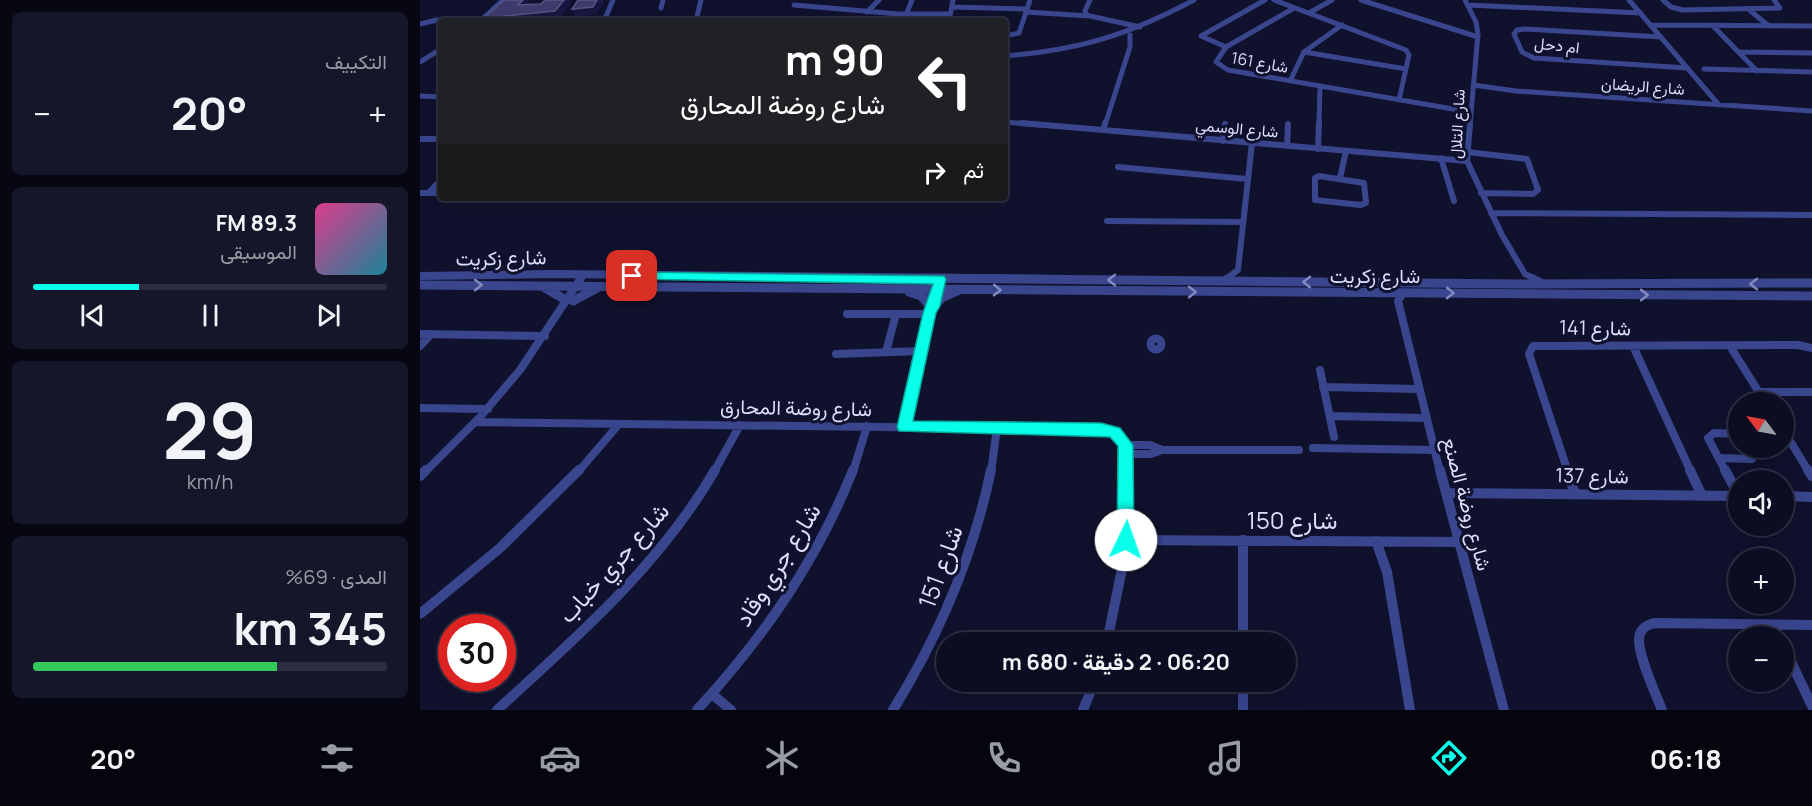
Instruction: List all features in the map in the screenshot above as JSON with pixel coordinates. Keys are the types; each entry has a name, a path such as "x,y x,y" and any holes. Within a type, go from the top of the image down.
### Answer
{"street":[{"path":"483,18 503,0"},
{"path":"606,18 613,0"},
{"path":"661,8 663,0"},
{"path":"696,18 701,0"},
{"path":"867,12 879,0"},
{"path":"906,15 912,0"},
{"path":"949,18 953,0"},
{"path":"1008,35 1019,33 1030,0"},
{"path":"1088,15 1085,10 1090,0"},
{"path":"1035,52 1060,52 1121,37 1194,0"},
{"path":"1226,47 1205,40 1201,36 1265,0"},
{"path":"1274,0 1406,50 1409,55 1399,100"},
{"path":"1309,13 1332,0"},
{"path":"1361,0 1478,39"},
{"path":"1629,0 1719,105"},
{"path":"1663,0 1671,7 1680,9 1780,8 1774,0"},
{"path":"788,18 795,2 867,12 906,15 950,14"},
{"path":"1188,3 1197,7"},
{"path":"1466,3 1641,13"},
{"name":"شارع التلال","path":"1466,3 1477,25 1478,39 1467,161 1491,213 1525,274"},
{"path":"952,7 1088,15 1140,27"},
{"name":"شارع 161","path":"1294,8 1226,47 1216,62 1222,69 1470,112"},
{"path":"1748,9 1769,26"},
{"path":"1008,56 1130,37 1168,16 1166,13"},
{"path":"420,24 438,21"},
{"path":"1290,81 1304,52 1342,25"},
{"path":"1651,25 1811,28"},
{"path":"1713,26 1757,71"},
{"name":"ام دحل","path":"1661,37 1525,29 1514,33 1522,52 1534,58 1687,68"},
{"path":"1103,130 1130,47 1130,37"},
{"path":"1072,43 1080,45"},
{"path":"1020,54 1027,48"},
{"path":"420,62 438,51"},
{"path":"1304,52 1406,69"},
{"path":"1738,52 1812,53"},
{"path":"1704,69 1812,72"},
{"name":"شارع الريضان","path":"1473,85 1515,91 1812,111"},
{"path":"1318,149 1320,86"},
{"path":"420,96 438,96"},
{"name":"شارع الوسمي","path":"1008,122 1467,161"},
{"path":"1223,141 1225,124"},
{"path":"1287,146 1288,124"},
{"path":"420,139 438,139"},
{"path":"1224,281 1238,270 1252,143"},
{"path":"1340,178 1346,151"},
{"path":"1467,152 1527,159 1538,190 1533,194 1481,193"},
{"path":"1441,158 1454,201"},
{"path":"1118,167 1247,180"},
{"path":"1315,177 1340,178 1365,183 1366,204 1314,199 1315,177"},
{"path":"428,193 438,183"},
{"path":"420,193 438,193"},
{"path":"1491,213 1812,215"},
{"path":"1107,221 1242,222"},
{"path":"1238,270 1260,281"},
{"path":"1517,284 1525,274 1544,284"},
{"path":"420,476 488,409 545,336 587,275"},
{"name":"شارع زكريت","path":"420,276 587,275 936,284 1224,281 1517,284 1812,283"},
{"path":"904,427 936,284"},
{"name":"شارع زكريت","path":"420,285 895,289 936,284 963,289 1812,296"},
{"path":"540,285 562,295 568,303"},
{"path":"568,303 604,286"},
{"path":"895,289 921,296 930,309"},
{"path":"847,314 896,314 930,309 943,297 963,289"},
{"path":"1378,293 1399,305 1403,293"},
{"name":"شارع روضة الصنع","path":"1399,305 1458,542 1504,710"},
{"path":"886,352 896,314"},
{"path":"420,334 545,336"},
{"path":"420,346 431,334"},
{"name":"شارع 141","path":"1575,494 1530,351 1536,345 1798,345 1812,348"},
{"path":"1633,346 1701,496"},
{"path":"1730,346 1759,392"},
{"path":"836,354 921,351"},
{"path":"1320,370 1334,437"},
{"path":"1323,387 1419,389"},
{"path":"1794,392 1812,392"},
{"path":"420,408 488,409"},
{"path":"1330,416 1426,418"},
{"name":"شارع روضة المحارق","path":"476,422 1106,429 1119,434 1126,449"},
{"path":"420,614 529,523 585,465 619,424"},
{"name":"شارع جري خباب","path":"497,710 590,625 659,551 704,489 740,425"},
{"name":"شارع جري وقاد","path":"697,710 770,623 807,567 846,491 867,426"},
{"name":"شارع 151","path":"892,710 933,644 966,572 987,494 997,428"},
{"path":"1728,434 1709,435 1728,476"},
{"path":"1313,448 1435,450"},
{"path":"1110,632 1118,601 1126,540 1126,449 1151,454 1162,450 1299,450"},
{"path":"1794,449 1812,476"},
{"path":"1719,458 1752,458"},
{"name":"شارع 137","path":"1446,493 1728,495"},
{"path":"1794,496 1812,497"},
{"name":"شارع 150","path":"1126,540 1458,542"},
{"path":"1243,540 1243,632"},
{"path":"1376,541 1387,572 1410,710"},
{"path":"1662,710 1639,646 1638,636 1645,626 1654,623 1812,625"},
{"path":"1794,668 1812,706"},
{"path":"1083,710 1090,692"},
{"path":"1243,692 1243,710"},
{"path":"712,694 731,710"}],"building":[{"path":"504,0 523,0 518,5 541,4 545,0 564,0 555,11 484,18"},
{"path":"578,0 597,0 593,7 572,9"}],"route":[{"path":"632,276 940,279 934,306 929,313 904,427 1101,429 1115,432 1122,437 1125,445 1128,496 1126,540"}]}
